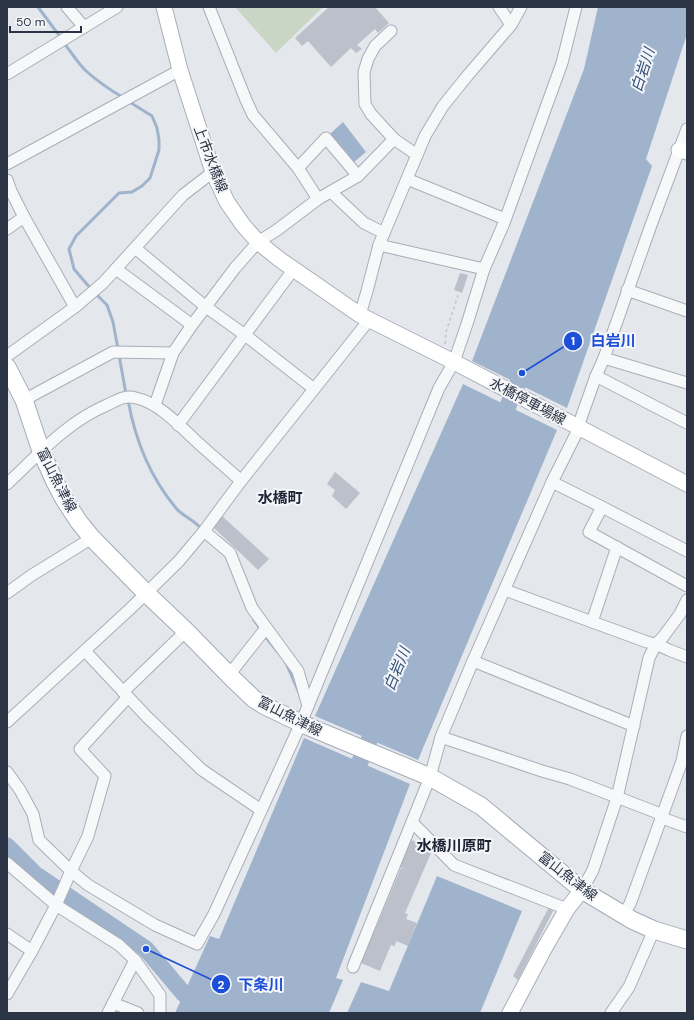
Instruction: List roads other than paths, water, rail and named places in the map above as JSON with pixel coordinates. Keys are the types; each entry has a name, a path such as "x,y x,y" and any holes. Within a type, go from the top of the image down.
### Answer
{"main road":[{"name":"上市水橋線","path":"165,7 180,70 213,172 227,202 243,225 258,242 294,270 364,317"},
{"name":"水橋停車場線","path":"364,317 687,484"},
{"name":"富山魚津線","path":"7,367 24,400 41,451 55,482 79,522 92,538 146,593 254,699 304,725 426,775 481,806 582,890 623,915 654,930 686,937"},
{"path":"510,1013 544,949 567,910 582,890"}],"street":[{"path":"67,7 84,27"},
{"path":"7,74 115,7"},
{"path":"209,7 253,115 298,168 318,199"},
{"path":"499,7 511,25"},
{"path":"7,722 85,651 179,561 314,389 364,317 367,291 379,245 425,136 443,106 511,25 521,7"},
{"path":"7,772 20,790 34,814 39,840 69,876 88,885 155,925 197,944 214,914 261,810 304,725 308,706 439,388 453,362 467,324 484,269 505,219 562,62 576,7"},
{"path":"391,31 375,46 368,59 364,72 364,104 394,140 417,155"},
{"path":"7,164 180,70"},
{"path":"353,968 412,822 426,775 441,737 552,482 574,425 580,421 604,358 627,290 683,151 687,129"},
{"path":"298,168 326,138 358,176"},
{"path":"155,405 173,353 235,268 258,242 277,230 318,199 358,176 394,140"},
{"path":"7,356 76,307 104,283 183,195 213,172"},
{"path":"407,179 505,219"},
{"path":"7,180 24,217 76,307"},
{"path":"331,192 364,223 384,233"},
{"path":"7,229 24,217"},
{"path":"379,245 484,269"},
{"path":"135,248 206,307 245,335 314,389"},
{"path":"116,269 192,326"},
{"path":"178,425 294,270"},
{"path":"627,290 687,311"},
{"path":"24,400 113,352 173,353"},
{"path":"604,358 687,383"},
{"path":"596,376 687,424"},
{"path":"7,484 41,451 71,425 101,407 124,397 136,398 155,405 241,481"},
{"path":"552,482 687,551"},
{"path":"602,507 589,532 687,586"},
{"path":"204,531 230,554 252,608 298,671 308,706"},
{"path":"7,593 32,575 92,538"},
{"path":"592,622 617,547"},
{"path":"505,590 656,644 687,657"},
{"path":"582,890 593,870 618,798 649,658 656,644 664,637 680,614 687,600"},
{"path":"229,675 266,628"},
{"path":"7,994 32,951 88,836 105,776 80,749 125,694 186,632"},
{"path":"85,651 146,717 202,770 261,810"},
{"path":"473,661 634,726"},
{"path":"623,915 630,904 662,818 682,761 687,736"},
{"path":"441,737 570,779 658,812 662,818 687,827"},
{"path":"412,822 454,865 567,910"},
{"path":"7,863 57,902 119,945 134,960 160,995 160,1013"},
{"path":"611,1013 629,987 654,930"},
{"path":"7,934 32,951"},
{"path":"108,1013 134,960"},
{"path":"114,1003 138,1013"}],"water":[{"path":"598,7 687,7 687,34 646,159 652,166 567,408 472,361 584,69"},
{"path":"343,122 366,152 354,162 330,134"},
{"path":"463,384 557,430 418,760 315,716"},
{"path":"304,738 410,784 336,978 343,980 329,1013 175,1013 210,936 219,939"},
{"path":"437,876 522,911 480,1013 347,1013 361,982 389,991"}],"waterway":[{"path":"38,7 61,38"},
{"path":"64,43 85,70 94,78 124,98"},
{"path":"91,289 74,269 69,249 76,236 119,193 132,192 142,186 150,178 159,150 157,128 152,116 128,101"},
{"path":"95,293 107,305 113,322 118,349"},
{"path":"119,355 126,394"},
{"name":"白岩川","path":"499,427 522,373 528,363"},
{"path":"128,400 139,443 151,470 167,496 179,511 202,530"},
{"path":"254,620 261,630"},
{"path":"264,635 277,651"},
{"path":"286,663 300,695"},
{"path":"351,783 378,719"},
{"path":"7,846 35,874 146,949 184,994"}],"place":[{"name":"白岩川","path":"522,373"},
{"name":"下条川","path":"146,949"}],"district":[{"name":"水橋町","path":"280,498"},
{"name":"水橋川原町","path":"454,846"}]}
